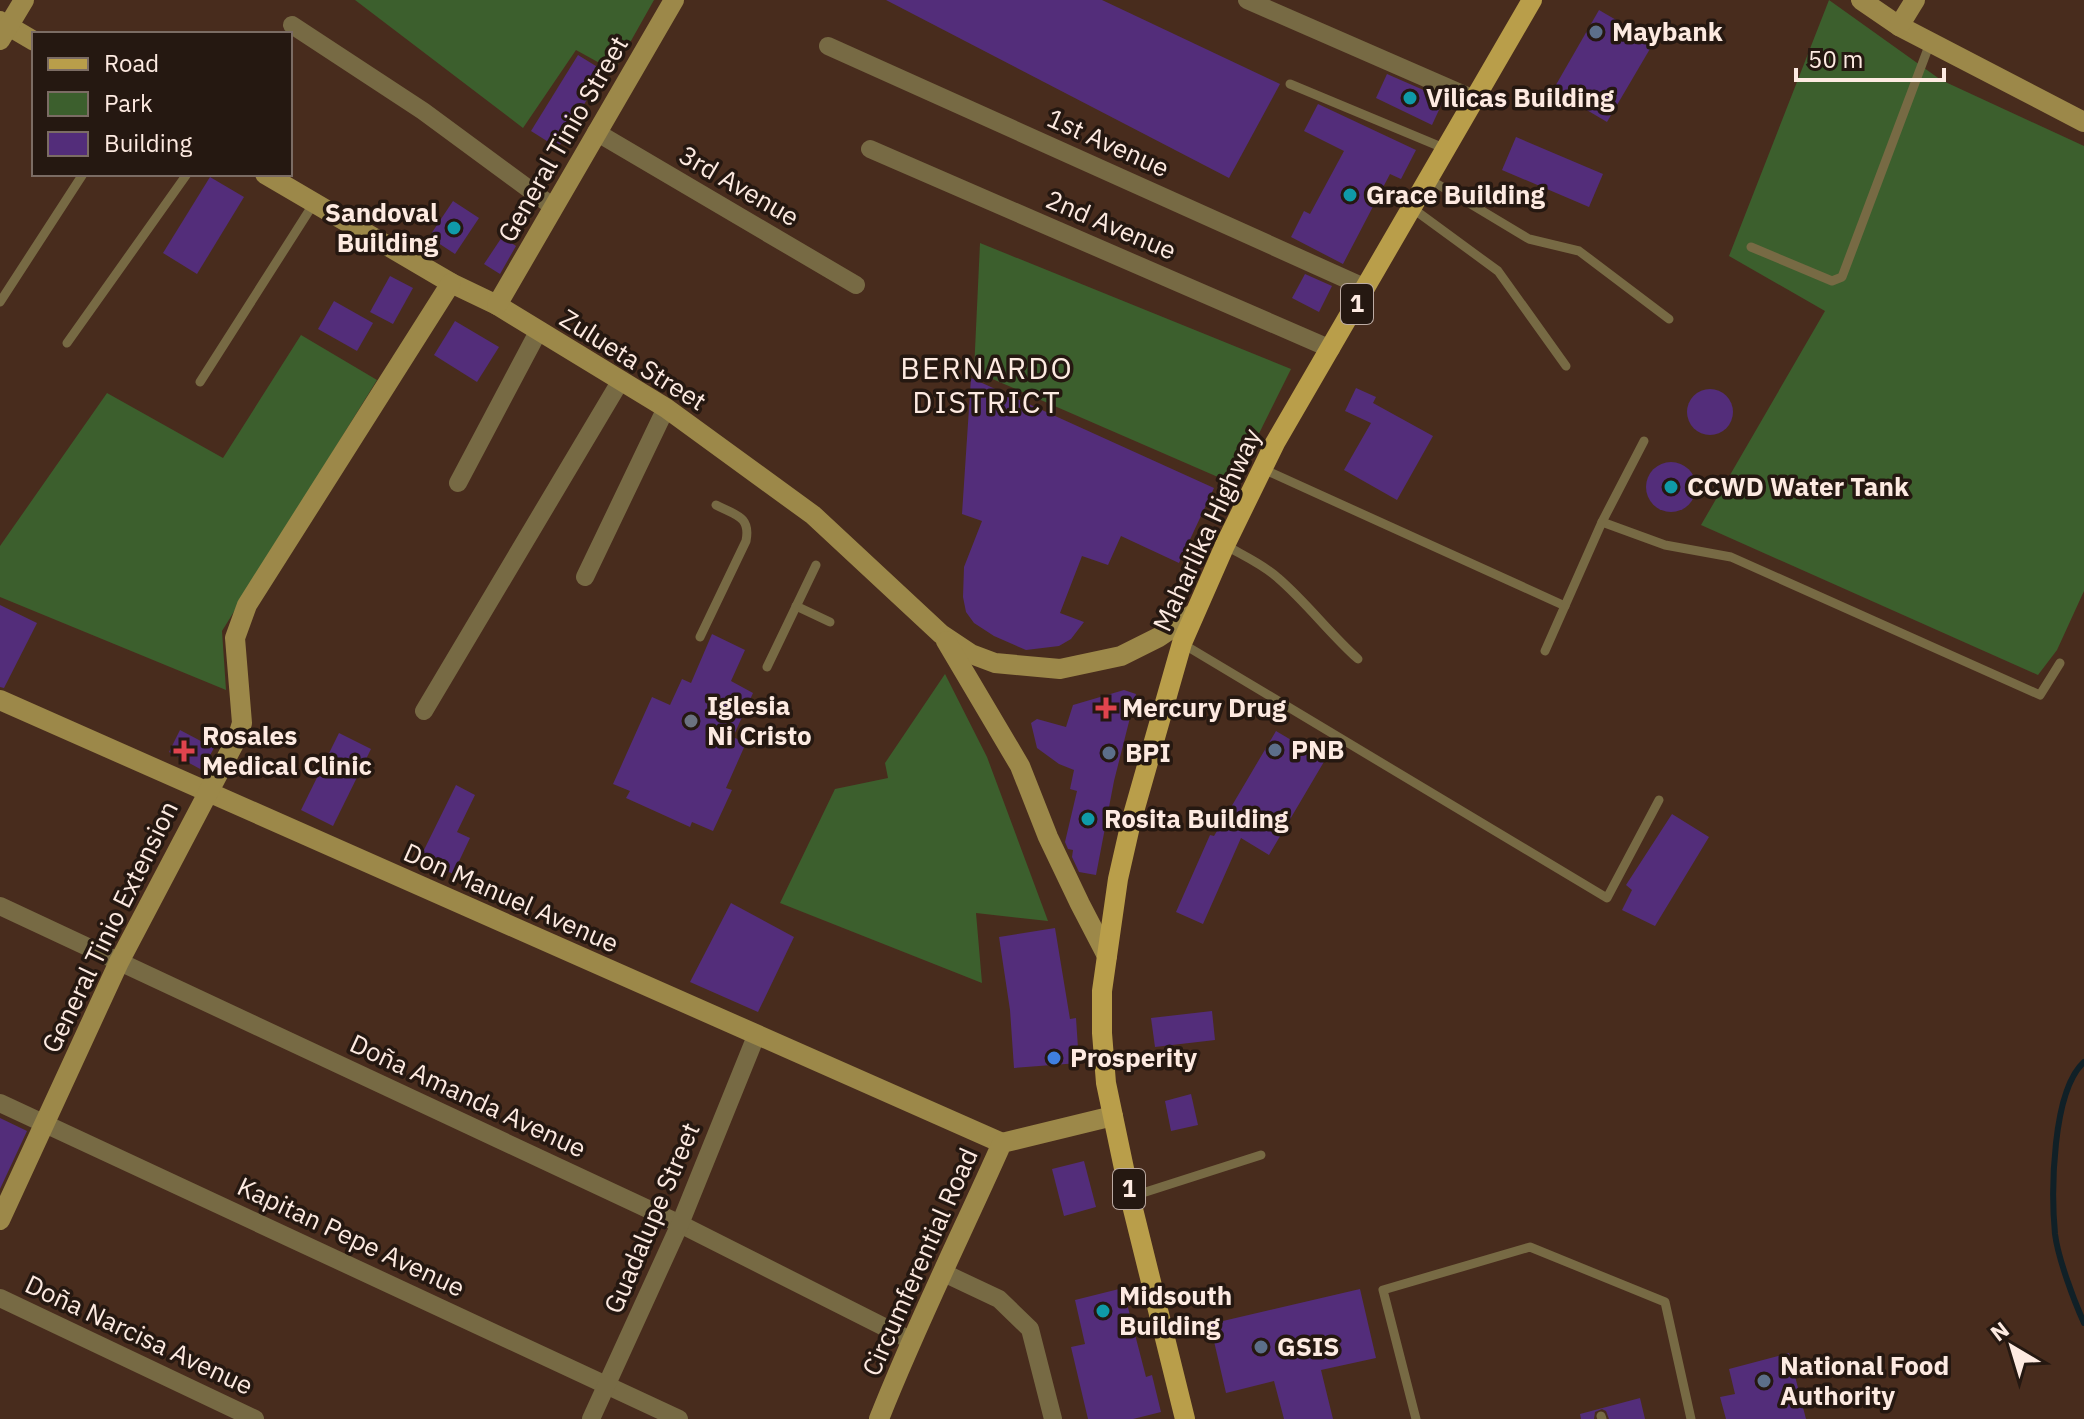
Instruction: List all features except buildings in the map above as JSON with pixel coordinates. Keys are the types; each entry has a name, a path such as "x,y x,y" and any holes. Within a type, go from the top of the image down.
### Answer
{"main road":[{"name":"Maharlika Highway","path":"1185,1419 1130,1197 1106,1083 1102,991 1118,879 1131,822 1182,643 1225,545 1263,469 1532,0"}],"street":[{"path":"24,0 3,29 32,40"},
{"name":"General Tinio Street","path":"497,305 674,0"},
{"path":"1247,0 1474,99"},
{"path":"1861,0 1930,43 2084,122"},
{"path":"1899,26 1915,0"},
{"path":"292,25 423,111 552,206"},
{"name":"1st Avenue","path":"828,46 1366,288"},
{"name":"3rd Avenue","path":"596,132 856,285"},
{"name":"2nd Avenue","path":"870,149 1331,349"},
{"name":"Zulueta Street","path":"268,176 451,283 497,305 666,408 813,515 941,634 971,654 995,663 1060,669 1121,656 1159,637 1193,614"},
{"name":"General Tinio Extension","path":"0,1220 119,962 238,736 242,723 235,638 247,605 451,283"},
{"path":"458,483 539,330"},
{"path":"424,711 621,380"},
{"path":"585,577 666,408"},
{"name":"Zulueta Street","path":"941,634 1020,766 1048,837 1107,956"},
{"name":"Don Manuel Avenue","path":"0,700 1002,1143"},
{"name":"Doña Amanda Avenue","path":"0,906 680,1224 910,1340"},
{"name":"Guadalupe Street","path":"591,1419 680,1224 756,1036"},
{"name":"Kapitan Pepe Avenue","path":"0,1103 679,1419"},
{"name":"Circumferential Road","path":"879,1419 910,1340 944,1273 1002,1143 1113,1116"},
{"path":"944,1273 999,1299 1030,1329 1053,1419"},
{"name":"Doña Narcisa Avenue","path":"0,1298 255,1419"}],"lane":[{"path":"1751,247 1832,281 1842,277 1930,43"},
{"path":"1290,84 1447,149"},
{"path":"0,302 82,176"},
{"path":"67,343 186,176"},
{"path":"1429,179 1529,239 1579,251 1669,319"},
{"path":"200,382 314,203"},
{"path":"1412,208 1498,271 1566,366"},
{"path":"1545,651 1602,522 1644,441"},
{"path":"1263,469 1565,606"},
{"path":"700,637 749,529 745,520 716,505"},
{"path":"1602,522 1665,545 1731,557 2040,695 2060,663"},
{"path":"1225,545 1276,575 1330,634 1358,659"},
{"path":"767,667 816,565"},
{"path":"796,606 830,622"},
{"path":"1182,643 1607,898 1659,800"},
{"path":"1130,1197 1261,1155"},
{"path":"1416,1419 1383,1290 1530,1247 1665,1302 1691,1419"}],"green space":[{"path":"355,0 654,0 614,71 576,50 523,128"},
{"path":"1829,0 1941,80 2084,146 2084,591 2057,650 2038,675 1701,525 1825,311 1729,256"},
{"path":"980,243 1291,369 1234,484 974,371"},
{"path":"301,335 377,380 222,631 226,690 0,597 0,546 107,393 223,458"},
{"path":"945,674 987,757 1048,921 976,913 982,983 780,903 835,789 888,778 885,763"}],"waterway":[{"path":"2084,1062 2073,1076 2065,1095 2056,1143 2053,1193 2057,1244 2084,1323"}],"place":[{"name":"Maybank","path":"1596,32"},
{"name":"Vilicas Building","path":"1410,98"},
{"name":"Grace Building","path":"1350,195"},
{"name":"Sandoval Building","path":"454,228"},
{"name":"CCWD Water Tank","path":"1671,487"},
{"name":"Mercury Drug","path":"1106,708"},
{"name":"Iglesia Ni Cristo","path":"691,721"},
{"name":"PNB","path":"1275,750"},
{"name":"Rosales Medical Clinic","path":"184,751"},
{"name":"BPI","path":"1109,753"},
{"name":"Rosita Building","path":"1088,819"},
{"name":"Prosperity","path":"1054,1058"},
{"name":"Midsouth Building","path":"1103,1311"},
{"name":"GSIS","path":"1261,1347"},
{"name":"National Food Authority","path":"1764,1381"}],"district":[{"name":"BERNARDO DISTRICT","path":"987,386"}]}
